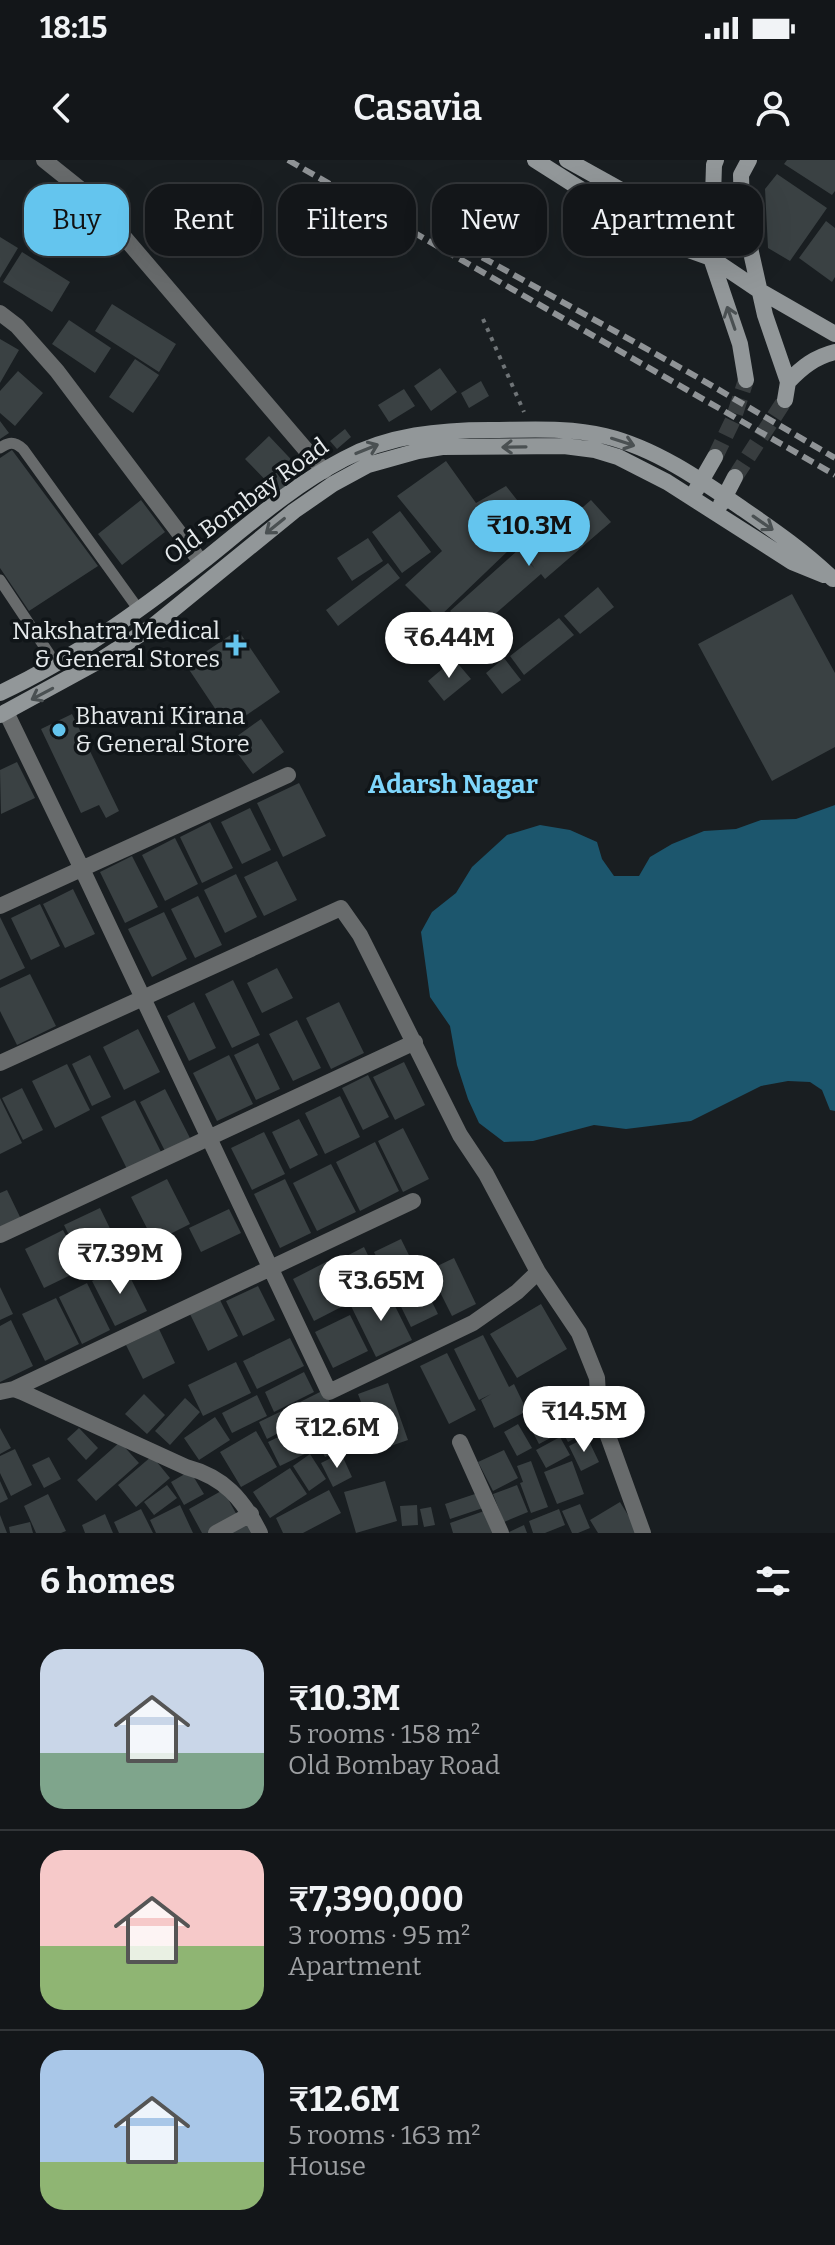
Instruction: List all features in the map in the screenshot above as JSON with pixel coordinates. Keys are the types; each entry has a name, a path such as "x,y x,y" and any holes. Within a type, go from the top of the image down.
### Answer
{"main road":[{"path":"535,160 653,235 711,258 760,291 835,334"},
{"path":"567,160 610,184"},
{"path":"713,184 716,160"},
{"path":"749,160 741,175 742,212 765,315 788,382 785,400"},
{"path":"711,258 740,344 746,380"},
{"path":"788,382 817,358 835,352"},
{"name":"Old Bombay Road","path":"2,687 56,664 139,610 248,525 324,471 364,450 406,438 464,430 582,432 629,443 701,481 801,549 834,579"},
{"name":"Old Bombay Road","path":"3,713 127,644 294,511 350,473 387,458 442,447 564,446 618,457 717,513 792,562 834,579"},
{"path":"692,498 715,457"},
{"path":"717,513 735,477"}],"street":[{"path":"44,160 89,196 324,471"},
{"path":"0,313 17,326 57,371 201,562"},
{"path":"3,713 82,869 329,1392 473,1323 517,1292 538,1272"},
{"path":"0,906 288,775"},
{"path":"0,1063 341,908 360,935 460,1135 486,1174 538,1272 579,1333 597,1378 599,1411 643,1533"},
{"path":"0,1235 415,1042"},
{"path":"7,1391 413,1201"},
{"path":"7,1391 22,1392 186,1467 206,1472 236,1495 251,1514 260,1533"},
{"path":"460,1442 501,1533"},
{"path":"216,1533 251,1514"}],"lane":[{"path":"0,448 14,443 23,449 139,610"},
{"path":"0,580 56,664"}],"path":[{"path":"483,319 533,430"}],"water":[{"path":"835,805 835,1111 830,1110 822,1090 810,1082 788,1081 761,1086 691,1121 626,1129 594,1125 533,1141 504,1142 479,1123 457,1065 450,1026 430,997 421,932 432,912 456,893 472,867 507,835 540,825 570,830 597,842 602,859 614,876 639,876 650,857 704,831 736,829 761,820 796,819"}],"building":[{"path":"787,160 835,160 835,191 832,195 784,164"},
{"path":"777,174 827,208 790,261 768,248 765,189"},
{"path":"826,221 835,228 835,277 832,282 799,258"},
{"path":"0,237 18,248 0,278"},
{"path":"22,252 70,282 52,312 3,282"},
{"path":"112,304 176,344 159,372 95,331"},
{"path":"69,320 111,348 95,373 52,344"},
{"path":"0,339 19,350 0,383"},
{"path":"135,359 159,375 133,413 109,397"},
{"path":"440,368 457,392 431,411 414,386"},
{"path":"18,371 43,393 15,426 0,413 0,391"},
{"path":"481,381 489,396 469,408 461,393"},
{"path":"404,389 415,406 389,422 378,405"},
{"path":"0,421 9,433 0,439"},
{"path":"345,429 351,437 337,449 330,441"},
{"path":"269,436 303,472 279,494 245,459"},
{"path":"12,450 98,566 29,611 0,568 0,458"},
{"path":"446,461 476,503 506,486 536,524 438,618 405,585 442,551 397,496"},
{"path":"141,500 165,532 122,565 98,534"},
{"path":"591,500 611,522 545,579 541,574 471,635 450,611 518,550 535,569 526,557"},
{"path":"400,511 431,552 402,573 372,532"},
{"path":"368,538 383,561 352,581 337,558"},
{"path":"388,563 400,578 338,626 326,610"},
{"path":"598,587 614,607 580,634 564,616"},
{"path":"792,594 835,673 835,747 772,781 698,644"},
{"path":"559,618 574,635 524,675 510,656"},
{"path":"460,627 478,645 460,662 443,643"},
{"path":"238,630 280,692 228,728 186,665"},
{"path":"504,658 521,680 502,694 486,673"},
{"path":"454,659 471,679 444,701 428,681"},
{"path":"72,714 119,811 106,818 99,805 81,813 41,729"},
{"path":"261,719 284,752 253,774 229,742"},
{"path":"17,762 35,798 1,814 0,770"},
{"path":"299,783 326,836 283,857 257,803"},
{"path":"250,808 271,850 242,864 221,822"},
{"path":"210,822 233,868 202,883 180,837"},
{"path":"175,838 198,884 165,901 142,855"},
{"path":"132,856 158,907 125,923 100,872"},
{"path":"277,861 297,900 264,916 244,877"},
{"path":"236,874 257,917 225,933 204,890"},
{"path":"73,889 95,934 65,948 43,904"},
{"path":"198,896 222,945 195,958 171,909"},
{"path":"40,904 60,946 31,960 11,918"},
{"path":"164,912 187,959 152,977 128,929"},
{"path":"0,917 25,968 0,980"},
{"path":"277,968 293,998 262,1013 247,983"},
{"path":"30,974 56,1026 17,1045 0,1011 0,988"},
{"path":"233,980 260,1035 232,1048 205,994"},
{"path":"194,1002 216,1048 189,1061 167,1016"},
{"path":"339,1002 364,1053 331,1069 306,1018"},
{"path":"297,1020 321,1068 293,1081 269,1034"},
{"path":"138,1029 160,1072 124,1090 103,1047"},
{"path":"258,1043 280,1089 256,1100 234,1055"},
{"path":"90,1055 111,1097 92,1106 72,1064"},
{"path":"229,1055 253,1104 217,1121 193,1073"},
{"path":"404,1062 425,1105 395,1120 373,1077"},
{"path":"67,1064 90,1110 55,1128 32,1081"},
{"path":"368,1075 389,1117 363,1130 342,1088"},
{"path":"22,1088 43,1130 23,1140 2,1098"},
{"path":"165,1089 190,1138 165,1151 140,1102"},
{"path":"340,1096 360,1137 325,1154 305,1113"},
{"path":"0,1098 22,1143 0,1154"},
{"path":"135,1100 161,1152 127,1169 101,1117"},
{"path":"299,1119 318,1155 290,1169 272,1132"},
{"path":"403,1128 429,1179 403,1192 378,1141"},
{"path":"264,1132 285,1174 252,1190 231,1148"},
{"path":"375,1142 399,1191 360,1211 336,1162"},
{"path":"331,1164 356,1212 317,1231 293,1183"},
{"path":"167,1179 190,1224 154,1242 131,1197"},
{"path":"285,1179 311,1233 280,1248 254,1194"},
{"path":"7,1190 21,1219 0,1230 0,1193"},
{"path":"100,1208 123,1255 88,1273 64,1225"},
{"path":"229,1209 241,1233 201,1252 189,1228"},
{"path":"63,1230 83,1269 44,1288 25,1249"},
{"path":"401,1239 438,1314 411,1327 374,1252"},
{"path":"364,1247 383,1286 352,1302 333,1263"},
{"path":"454,1258 476,1304 452,1316 429,1270"},
{"path":"328,1261 349,1303 314,1321 293,1279"},
{"path":"124,1265 147,1311 115,1326 92,1281"},
{"path":"87,1283 110,1330 82,1344 59,1297"},
{"path":"258,1286 275,1320 243,1336 226,1301"},
{"path":"0,1287 13,1314 0,1320"},
{"path":"386,1288 412,1340 376,1357 351,1306"},
{"path":"56,1298 79,1344 45,1361 22,1314"},
{"path":"220,1300 238,1336 208,1351 190,1314"},
{"path":"541,1304 567,1349 517,1378 490,1334"},
{"path":"350,1315 368,1351 333,1368 315,1332"},
{"path":"11,1320 33,1366 0,1382 0,1326"},
{"path":"159,1329 175,1363 143,1379 126,1345"},
{"path":"483,1335 509,1387 514,1384 527,1411 494,1428 481,1400 491,1394 479,1400 454,1349"},
{"path":"290,1338 304,1366 257,1389 243,1361"},
{"path":"447,1353 476,1410 449,1424 420,1366"},
{"path":"236,1362 251,1393 203,1416 188,1385"},
{"path":"304,1372 314,1392 274,1412 265,1392"},
{"path":"388,1383 408,1440 379,1450 358,1394"},
{"path":"324,1390 336,1416 309,1429 296,1404"},
{"path":"144,1394 165,1415 147,1434 125,1414"},
{"path":"257,1395 267,1416 232,1433 222,1413"},
{"path":"185,1398 200,1412 170,1445 155,1431"},
{"path":"290,1407 298,1423 267,1439 259,1422"},
{"path":"545,1414 556,1435 539,1444 528,1423"},
{"path":"215,1417 230,1440 199,1460 184,1438"},
{"path":"339,1420 352,1444 325,1457 313,1433"},
{"path":"578,1422 584,1433 568,1442 562,1431"},
{"path":"518,1424 532,1448 517,1456 504,1432"},
{"path":"301,1426 313,1450 280,1466 268,1442"},
{"path":"0,1428 11,1448 0,1454"},
{"path":"79,1428 98,1448 86,1460 67,1439"},
{"path":"256,1431 277,1467 241,1487 220,1452"},
{"path":"560,1437 570,1455 546,1468 536,1450"},
{"path":"587,1437 599,1462 581,1471 569,1446"},
{"path":"120,1442 139,1463 96,1501 77,1480"},
{"path":"15,1449 32,1485 11,1496 0,1473 0,1456"},
{"path":"504,1450 518,1478 493,1491 478,1462"},
{"path":"341,1453 352,1477 333,1487 321,1463"},
{"path":"310,1454 326,1479 309,1491 293,1466"},
{"path":"152,1456 170,1478 136,1507 118,1485"},
{"path":"49,1457 61,1479 44,1488 32,1465"},
{"path":"531,1461 548,1507 531,1513 517,1466"},
{"path":"572,1461 584,1494 557,1504 544,1472"},
{"path":"290,1468 307,1494 270,1518 253,1492"},
{"path":"190,1471 204,1494 184,1505 171,1482"},
{"path":"0,1481 8,1499 0,1503"},
{"path":"385,1481 397,1521 356,1533 344,1492"},
{"path":"167,1485 177,1498 154,1515 144,1502"},
{"path":"517,1485 528,1512 504,1522 493,1494"},
{"path":"223,1490 238,1517 210,1533 202,1533 189,1509"},
{"path":"329,1490 341,1513 303,1533 283,1533 276,1518"},
{"path":"478,1493 483,1508 450,1519 445,1504"},
{"path":"48,1494 66,1531 36,1533 24,1506"},
{"path":"620,1502 639,1533 598,1533 590,1520"},
{"path":"580,1504 590,1528 572,1533 562,1511"},
{"path":"180,1505 193,1533 156,1533 150,1520"},
{"path":"417,1505 418,1525 402,1526 400,1506"},
{"path":"431,1507 435,1525 424,1527 420,1509"},
{"path":"141,1509 153,1533 119,1533 114,1522"},
{"path":"559,1509 565,1525 545,1533 533,1533 529,1521"},
{"path":"487,1510 496,1533 453,1533 450,1523"},
{"path":"105,1514 113,1533 85,1533 82,1525"},
{"path":"0,1515 7,1533 0,1533"},
{"path":"30,1522 33,1533 10,1533 9,1527"},
{"path":"249,1523 253,1533 227,1533"},
{"path":"524,1525 527,1533 507,1533"}],"tunnel":[{"path":"715,457 733,420 746,380"},
{"path":"735,477 785,400"}],"railway":[{"path":"288,160 835,475"},
{"path":"480,256 835,458"}],"place":[{"name":"Nakshatra Medical & General Stores","path":"236,645"},
{"name":"Bhavani Kirana & General Store","path":"59,730"}],"district":[{"name":"Adarsh Nagar","path":"453,784"}]}
